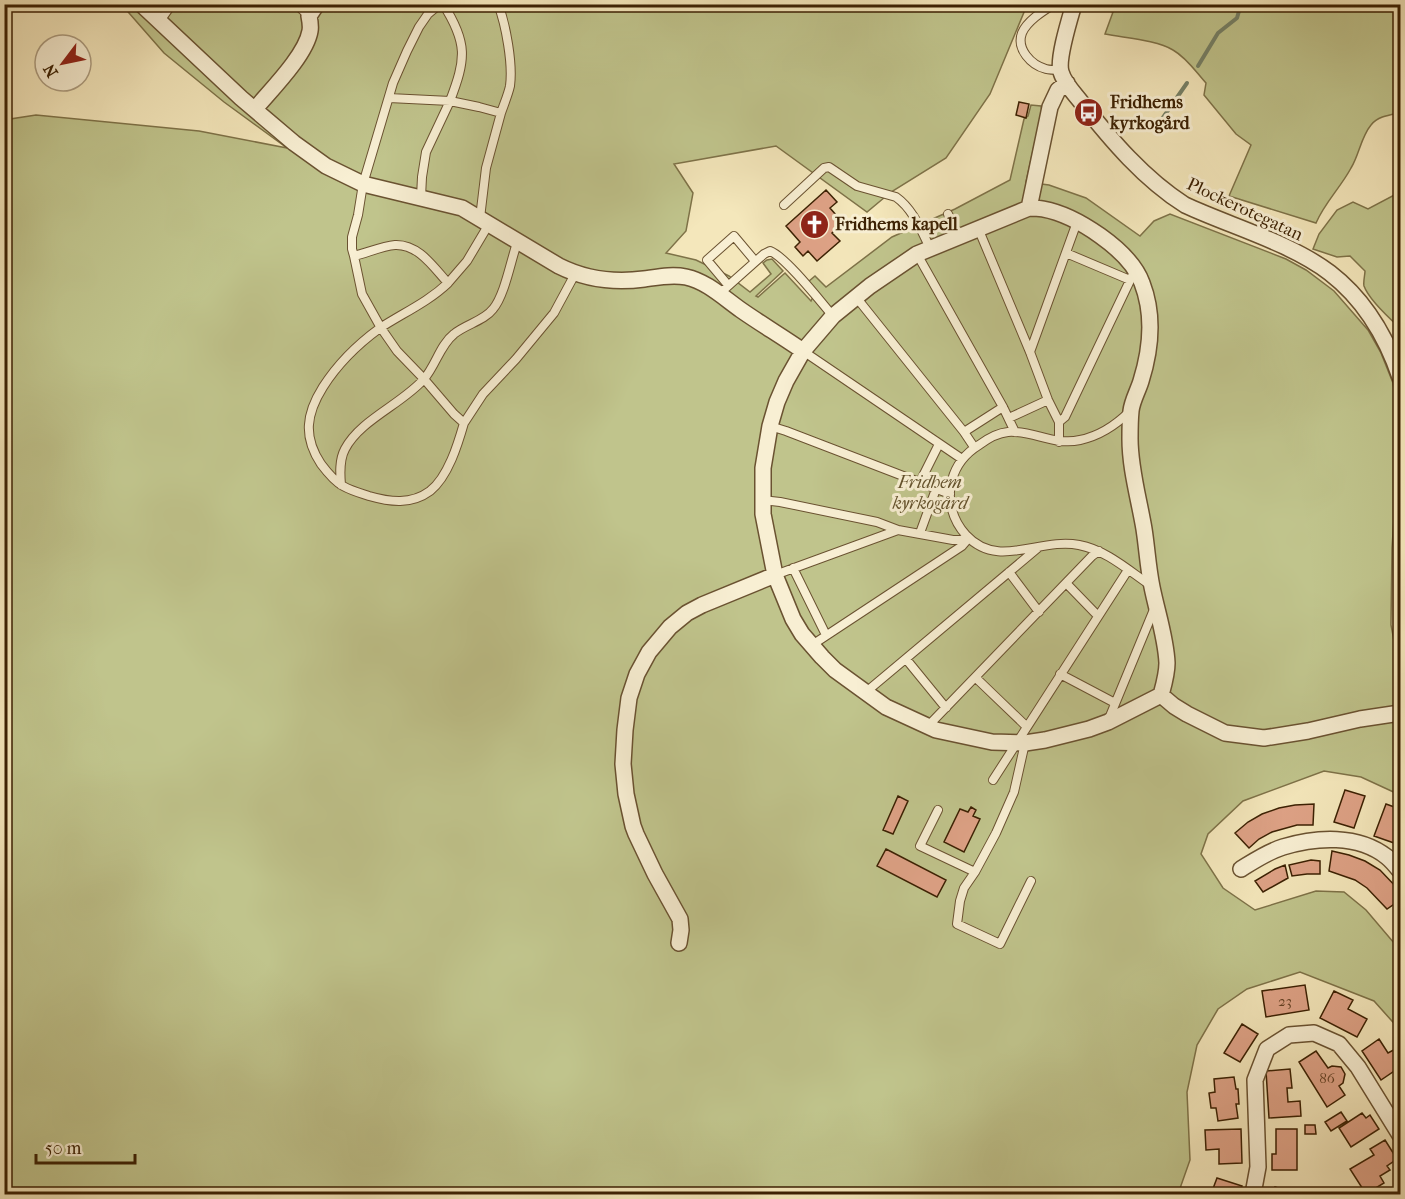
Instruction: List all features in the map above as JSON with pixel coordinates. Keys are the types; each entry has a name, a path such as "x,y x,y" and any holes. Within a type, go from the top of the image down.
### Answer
{"street":[{"path":"141,4 209,69 294,143 344,176 363,184 462,208 575,274 614,281 657,276 683,276 723,290 803,351"},
{"path":"1029,208 1050,107 1064,77 1065,34 1074,4"},
{"path":"255,109 302,50 310,31 313,10"},
{"name":"Plockerotegatan","path":"1064,77 1089,112 1135,164 1172,197 1214,218 1273,242 1329,272 1353,294 1396,351 1401,377"},
{"path":"1029,208 1044,209 1077,222 1104,239 1122,254 1133,275 1142,282 1149,307 1149,345 1142,380 1131,410 1130,440 1132,468 1167,665 1161,694 1108,722 1066,736 1020,743 992,742 936,730 886,707 836,670 802,634 793,619 775,575 766,536 762,500 763,468 770,426 777,402 803,351 833,316 870,286 923,251 1029,208"},
{"path":"679,943 680,919 636,834 626,794 623,764 629,698 637,675 650,652 670,627 694,609 775,575"},
{"path":"1161,694 1187,714 1225,733 1264,738 1401,713"},
{"path":"1241,869 1283,847 1327,839 1346,840 1365,846 1386,856 1401,871"},
{"path":"1253,1194 1258,1167 1255,1080 1267,1049 1288,1035 1314,1033 1339,1044 1358,1066 1401,1135"}],"lane":[{"path":"159,21 172,4"},
{"path":"296,4 313,10"},
{"path":"421,197 426,152 450,101 462,65 462,46 457,28 441,4 424,18 397,74 363,184 352,237 352,249 362,294 381,328 397,351 464,423"},
{"path":"498,4 506,35 510,77 486,168 485,221 467,261 448,283 428,299 369,337 336,369 319,393 308,429 311,444 325,470 341,485 353,491 394,502 408,501 426,494 435,487 453,456 464,423 483,394 554,313 575,274"},
{"path":"1054,4 1035,18 1022,32 1021,46 1032,62 1064,77"},
{"path":"389,98 450,101 501,113"},
{"path":"784,205 824,168 829,167 858,186 900,200 914,217 923,251 1015,432"},
{"path":"948,214 958,236"},
{"path":"1030,352 1077,222"},
{"path":"978,228 1059,422 1059,442"},
{"path":"755,261 734,236 707,260 723,290 767,252 774,252 833,316"},
{"path":"341,485 341,460 348,444 368,423 424,379 452,336 489,314 495,307 518,240"},
{"path":"354,256 390,246 404,246 417,251 448,283"},
{"path":"1059,422 1065,417 1133,275 1066,253"},
{"path":"856,297 974,447"},
{"path":"803,351 962,459"},
{"path":"1009,418 1048,400"},
{"path":"964,432 1003,407"},
{"path":"1131,410 1122,419 1100,433 1082,440 1059,442 1015,432 1000,434 974,447 962,459 952,478 950,494 953,514 961,530 979,546 992,551 1010,552 1061,543 1079,544 1099,551 1152,585"},
{"path":"770,426 950,494"},
{"path":"920,483 939,444"},
{"path":"920,533 936,489"},
{"path":"762,500 877,522 898,530 953,540 969,538"},
{"path":"775,575 898,530"},
{"path":"812,645 962,546 969,538"},
{"path":"866,692 1040,546"},
{"path":"928,726 1099,551"},
{"path":"793,568 826,635"},
{"path":"1030,881 1000,944 957,924 964,888 996,833 1014,792 1020,743 1026,726 1128,570"},
{"path":"1009,572 1039,612"},
{"path":"1067,584 1098,616"},
{"path":"1108,722 1156,606"},
{"path":"906,659 946,708"},
{"path":"1060,674 1115,703"},
{"path":"976,678 1026,726"},
{"path":"993,780 1020,743"},
{"path":"938,810 920,846 975,872"}],"green space":[{"name":"Fridhem kyrkogård","path":"122,5 1027,5 990,94 946,158 891,192 867,212 776,146 674,164 693,193 686,231 666,253 696,260 729,276 750,292 771,274 763,263 772,259 783,271 756,296 758,297 785,273 811,301 813,297 808,282 815,276 826,287 892,237 955,209 1010,180 1024,119 1028,116 1031,105 1041,106 1042,110 1026,182 1049,185 1086,198 1140,236 1154,221 1170,214 1286,259 1306,270 1334,291 1368,330 1381,353 1393,383 1400,429 1392,548 1391,625 1400,672 1400,795 1361,777 1324,771 1243,801 1208,834 1201,854 1223,888 1255,910 1316,891 1344,892 1366,910 1400,950 1400,1030 1374,1001 1300,972 1247,989 1218,1009 1197,1045 1187,1092 1190,1160 1178,1194 5,1194 4,120 36,115 199,131 287,148 224,102 164,53"},
{"path":"1088,5 1400,5 1400,113 1388,115 1371,125 1351,168 1316,223 1229,196 1251,145 1236,134 1204,95 1206,83 1183,57 1173,50 1150,42 1105,34 1113,12"},
{"path":"1400,192 1400,328 1370,297 1364,286 1365,271 1350,256 1337,257 1313,249 1319,234 1337,210 1353,202 1368,209"}],"building":[{"path":"1019,102 1029,104 1026,118 1016,115"},
{"name":"Fridhems kapell","path":"826,190 837,202 830,208 843,223 832,233 840,241 817,261 808,251 803,256 795,247 800,242 786,226"},
{"path":"1345,790 1365,796 1354,828 1334,822"},
{"path":"898,796 908,801 893,834 883,830"},
{"path":"1314,804 1313,825 1297,825 1272,832 1249,848 1235,833 1262,814 1279,808"},
{"path":"1386,804 1400,809 1400,826 1394,843 1374,836"},
{"path":"971,807 976,810 973,816 980,819 964,852 944,842 960,809 968,812"},
{"path":"886,849 946,880 937,897 877,866"},
{"path":"1332,851 1365,861 1380,870 1400,891 1400,900 1387,909 1367,888 1355,880 1329,871"},
{"path":"1311,860 1320,861 1320,874 1292,876 1289,865"},
{"path":"1285,865 1288,878 1263,892 1255,881"},
{"path":"1305,985 1309,1010 1266,1017 1262,991"},
{"path":"1334,991 1353,1000 1348,1009 1367,1019 1357,1037 1320,1018"},
{"path":"1242,1024 1258,1034 1240,1062 1224,1053"},
{"path":"1379,1039 1388,1053 1399,1047 1400,1050 1400,1067 1381,1080 1362,1051"},
{"path":"1316,1051 1328,1068 1341,1067 1345,1074 1343,1083 1339,1086 1345,1095 1327,1107 1299,1062"},
{"path":"1290,1069 1292,1088 1287,1088 1288,1102 1300,1101 1301,1116 1269,1118 1266,1071"},
{"path":"1234,1077 1236,1089 1238,1089 1239,1104 1236,1104 1238,1118 1218,1121 1216,1108 1211,1108 1209,1093 1215,1092 1214,1079"},
{"path":"1341,1112 1347,1121 1331,1131 1325,1122"},
{"path":"1362,1113 1366,1118 1370,1115 1379,1129 1351,1147 1339,1128"},
{"path":"1305,1125 1315,1125 1316,1134 1305,1134"},
{"path":"1241,1129 1242,1163 1219,1164 1219,1149 1206,1150 1205,1130"},
{"path":"1276,1129 1297,1129 1297,1170 1272,1170 1272,1154 1276,1154"},
{"path":"1385,1140 1397,1159 1387,1166 1390,1170 1380,1176 1384,1183 1366,1194 1350,1169 1374,1155 1370,1149"},
{"path":"1217,1178 1242,1186 1239,1194 1211,1194"},
{"path":"1275,1187 1295,1193 1295,1194 1273,1194"}],"waterway":[{"path":"1198,66 1218,33 1237,18 1241,4"},
{"path":"1134,128 1152,125 1162,119 1187,83"}],"place":[{"name":"Fridhems kyrkogård","path":"1089,112"},
{"name":"Fridhems kapell","path":"814,224"}]}
